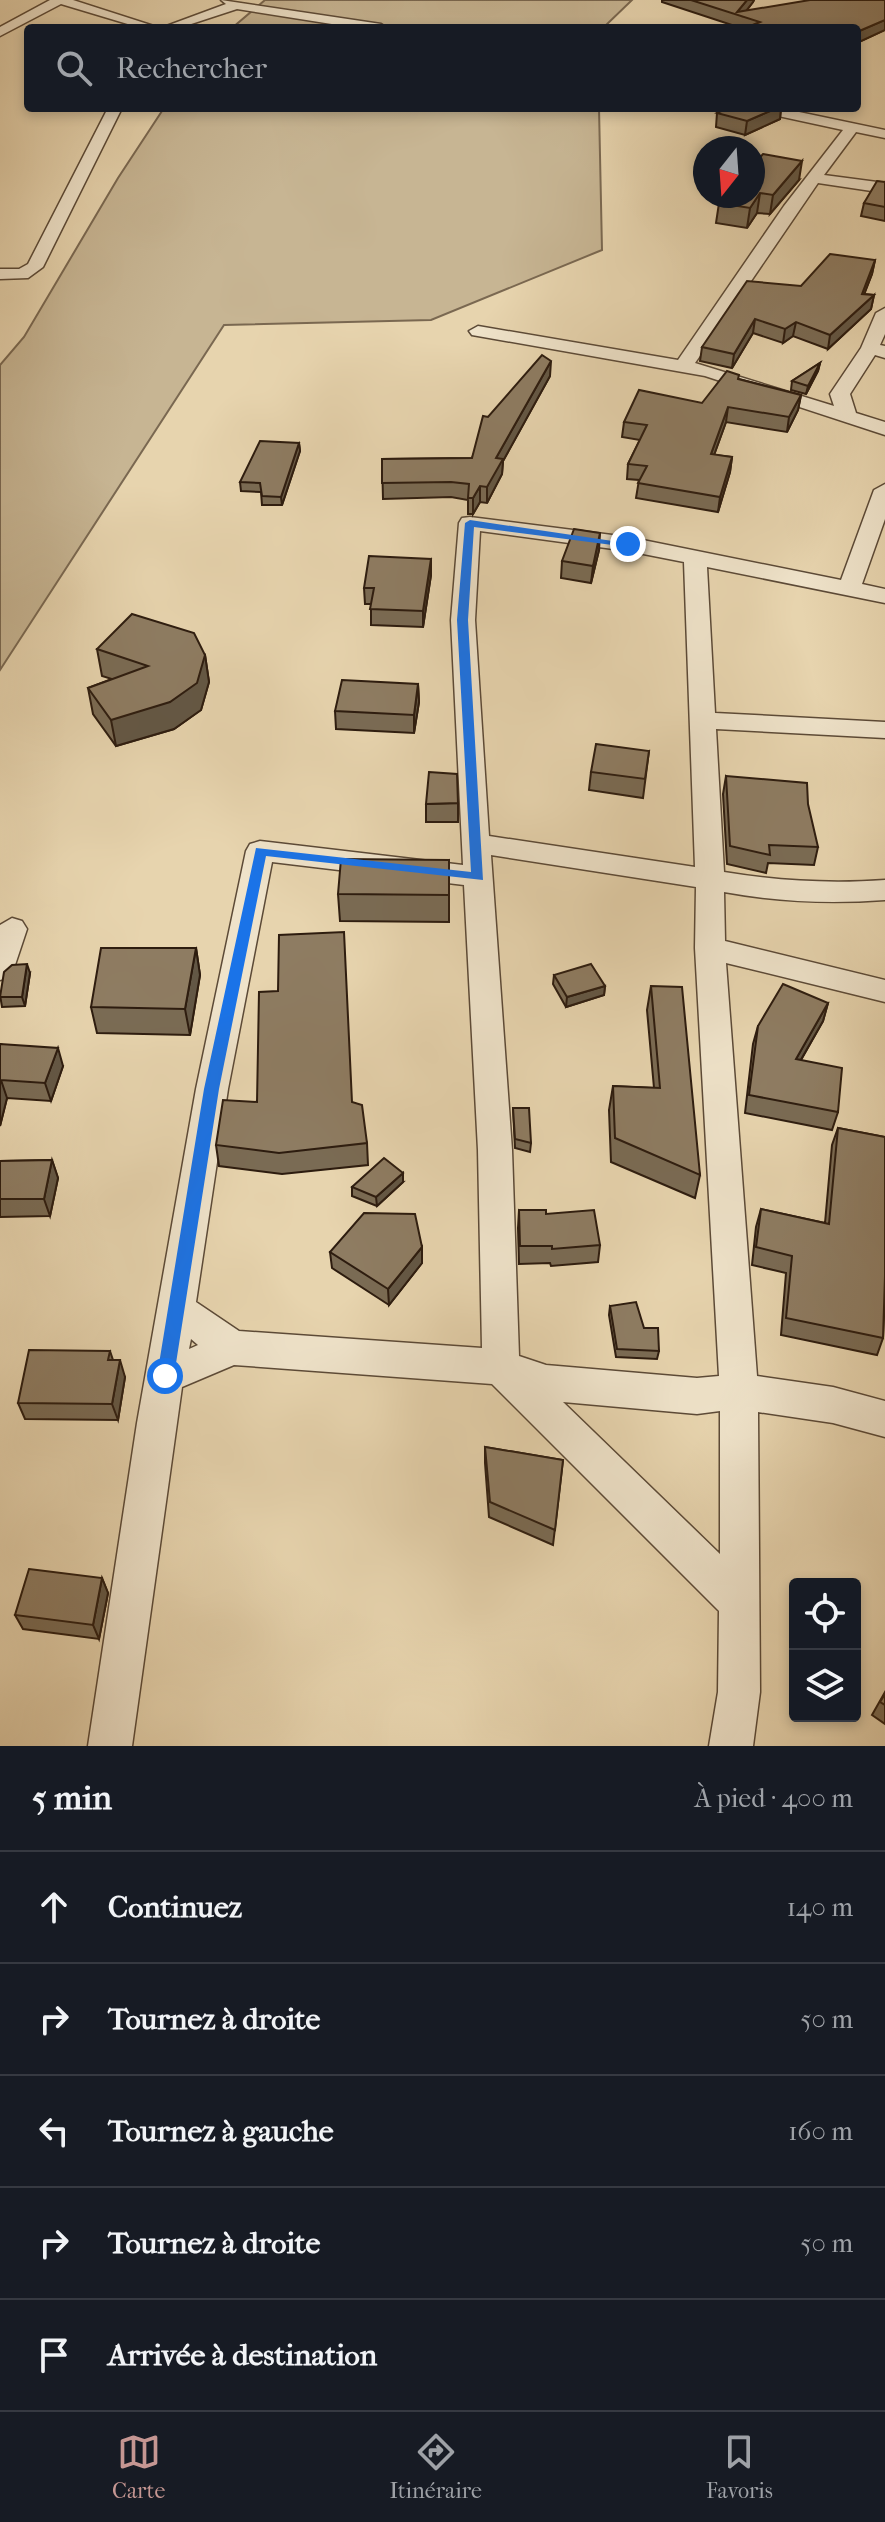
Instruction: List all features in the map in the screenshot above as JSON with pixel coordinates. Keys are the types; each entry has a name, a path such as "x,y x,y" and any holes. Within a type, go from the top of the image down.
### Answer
{"street":[{"path":"0,32 60,0 141,24"},
{"path":"177,24 231,2 358,24"},
{"path":"0,274 22,274 35,267 113,112"},
{"path":"777,112 885,134"},
{"path":"683,366 790,209 851,129"},
{"path":"816,178 885,188"},
{"path":"807,401 840,394 878,350 885,313"},
{"path":"478,331 683,366 807,401 885,429"},
{"path":"840,394 847,415"},
{"path":"849,588 885,490"},
{"path":"740,1603 501,1367 495,1150 478,844 465,699 463,636 470,523 628,544 885,596"},
{"path":"695,557 710,879 710,948 739,1391 739,1692 731,1746"},
{"path":"701,720 885,730"},
{"path":"478,844 764,889 806,892 885,890"},
{"path":"110,1746 156,1423 212,1089 260,851 478,877"},
{"path":"0,969 12,929"},
{"path":"710,948 885,991"},
{"path":"177,1309 233,1348"},
{"path":"165,1376 233,1348 501,1367 546,1383 697,1396 739,1391 833,1405 885,1419"}],"shaded area":[{"path":"265,0 632,0 607,24 237,24"},
{"path":"161,112 599,112 602,250 431,320 224,325 0,670 0,365 24,337 118,178"}],"building":[{"path":"691,0 747,0 737,12 810,0 885,0 885,20 861,30 861,24 755,24 760,22"},
{"path":"719,112 768,112 747,121 717,113"},
{"path":"765,154 802,161 773,195 765,194"},
{"path":"877,181 885,182 885,207 864,203"},
{"path":"830,254 875,260 862,294 874,295 830,335 796,322 785,329 755,319 734,354 702,347 747,281 801,286"},
{"path":"542,355 551,361 496,458 503,459 487,487 480,486 473,498 468,498 469,484 382,483 382,459 472,458 483,416 488,417"},
{"path":"820,363 808,386 792,381"},
{"path":"727,371 739,375 738,379 801,395 789,417 728,407 711,454 732,457 720,497 638,483 647,466 628,464 647,425 624,422 639,390 702,403"},
{"path":"260,441 299,443 281,497 262,496 260,483 240,482"},
{"path":"574,529 600,533 593,566 562,561"},
{"path":"369,556 431,559 423,611 370,609 374,588 364,588"},
{"path":"132,614 194,633 205,655 197,683 170,702 111,720 88,688 148,666 97,649"},
{"path":"342,680 418,684 414,715 335,711"},
{"path":"596,744 649,751 645,779 591,772"},
{"path":"429,772 457,774 458,803 426,804"},
{"path":"726,776 807,783 808,804 818,847 769,845 770,855 730,846"},
{"path":"341,859 449,860 449,895 338,894"},
{"path":"344,932 352,1102 362,1105 367,1143 279,1153 216,1145 223,1100 257,1102 259,992 278,991 279,935"},
{"path":"101,948 196,948 185,1009 91,1007"},
{"path":"27,964 22,997 0,997 4,972 12,965"},
{"path":"591,964 605,986 567,997 554,975"},
{"path":"783,984 828,1003 796,1059 842,1068 838,1112 749,1095 758,1026"},
{"path":"651,986 682,987 700,1175 615,1138 613,1086 660,1088"},
{"path":"0,1044 58,1048 45,1083 1,1080 0,1084"},
{"path":"513,1108 529,1108 531,1143 515,1139"},
{"path":"838,1128 885,1137 883,1338 786,1318 792,1256 756,1247 761,1209 829,1224"},
{"path":"384,1158 403,1173 376,1197 352,1187"},
{"path":"52,1160 44,1199 0,1199 0,1161"},
{"path":"519,1210 546,1210 546,1214 594,1210 600,1245 552,1249 552,1246 520,1246"},
{"path":"364,1213 415,1214 422,1247 388,1289 330,1252"},
{"path":"636,1302 644,1328 658,1328 659,1351 617,1349 610,1306"},
{"path":"29,1350 110,1351 108,1360 120,1360 112,1404 18,1403"},
{"path":"485,1447 563,1460 555,1530 490,1502"},
{"path":"29,1569 102,1578 93,1625 15,1615"}],"route":[{"path":"165,1376 212,1089 260,851 478,877 478,844 465,699 463,620 470,523 628,544"}]}
